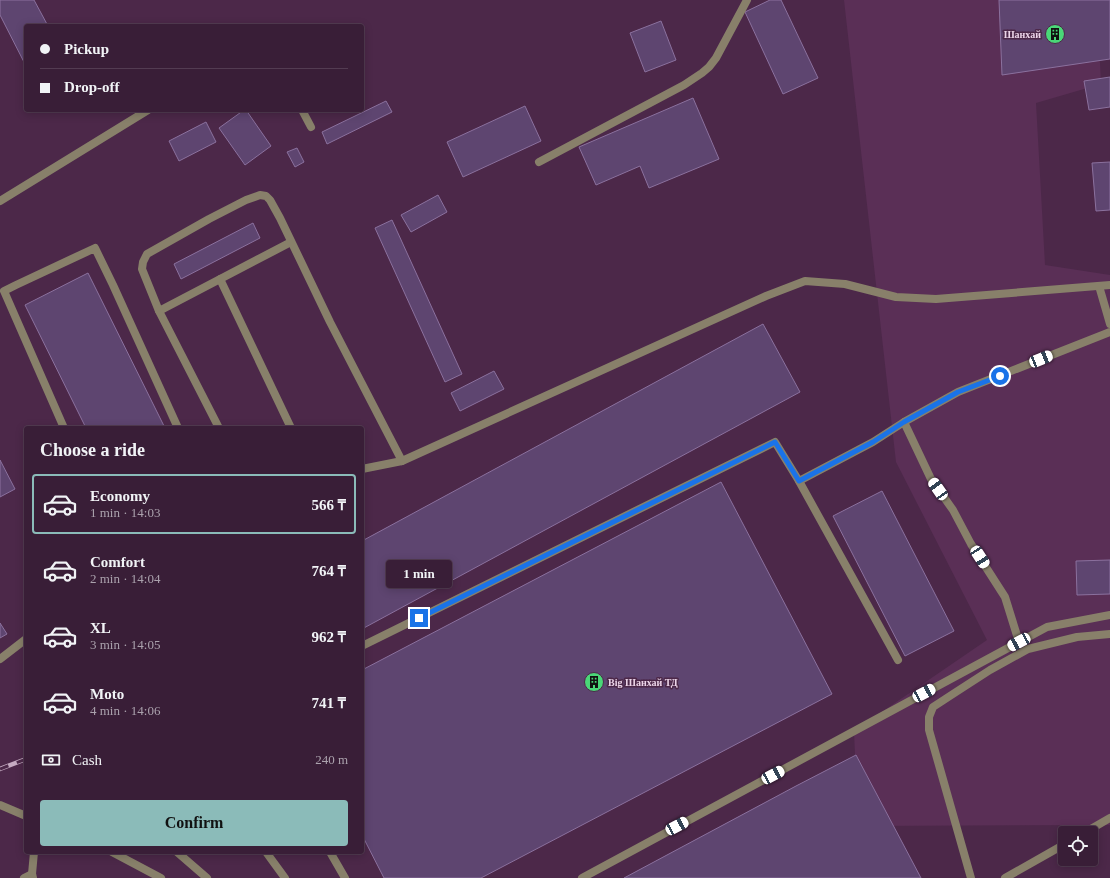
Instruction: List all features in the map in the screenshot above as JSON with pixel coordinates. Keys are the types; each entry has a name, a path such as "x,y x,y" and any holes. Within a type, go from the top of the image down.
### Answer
{"lane":[{"path":"539,162 684,85 702,73 716,58 747,0"},
{"path":"0,201 145,112"},
{"path":"303,112 311,127"},
{"path":"218,426 159,311 142,269 143,262 147,254 209,219 246,200 260,195 266,196 270,200 280,218 330,322 402,461"},
{"path":"159,311 291,242"},
{"path":"63,426 4,292 95,248 177,426"},
{"path":"220,279 290,426"},
{"path":"364,469 402,461 766,296 805,281 845,284 896,297 936,299 1110,285"},
{"path":"1099,286 1110,324"},
{"path":"799,481 873,442 904,422 958,392 1110,332"},
{"path":"904,422 931,479 953,510 971,544 1005,597 1019,642"},
{"path":"364,645 775,442 799,481 898,660"},
{"path":"582,878 1047,627 1110,616"},
{"path":"970,878 928,730 929,717 933,707 990,670 1028,650 1077,637 1110,634"},
{"path":"0,659 24,641"},
{"path":"0,805 24,815"},
{"path":"1096,826 1110,818"},
{"path":"1005,878 1058,848"},
{"path":"30,877 34,854"},
{"path":"116,854 161,878"},
{"path":"179,854 207,878"},
{"path":"267,854 285,878"},
{"path":"331,854 345,878"}],"shaded area":[{"path":"844,0 1097,0 1101,84 1036,103 1045,265 1110,275 1110,825 858,826 854,731 987,640 896,462"}],"building":[{"path":"0,0 34,0 47,24 24,24 24,62 0,15"},
{"path":"770,0 781,0 818,78 783,94 745,12"},
{"name":"Шанхай","path":"999,0 1110,0 1110,59 1002,75"},
{"path":"661,21 676,60 645,72 630,33"},
{"path":"1110,77 1110,107 1089,110 1084,81"},
{"path":"693,98 719,159 649,188 640,166 596,185 579,147"},
{"path":"386,101 392,112 327,144 322,132"},
{"path":"525,106 541,141 463,177 447,142"},
{"path":"241,112 247,112 271,146 245,165 219,128"},
{"path":"206,122 216,142 179,161 169,141"},
{"path":"297,148 304,162 295,167 287,152"},
{"path":"1110,162 1110,210 1096,211 1092,163"},
{"path":"438,195 447,212 411,232 401,215"},
{"path":"392,220 462,374 445,382 375,228"},
{"path":"253,223 260,238 181,279 174,264"},
{"path":"88,273 164,426 85,426 25,305"},
{"path":"763,324 800,392 364,628 364,540"},
{"path":"494,371 504,389 460,411 451,393"},
{"path":"0,460 15,489 0,497"},
{"name":"Big Шанхай ТД","path":"721,482 832,694 481,878 384,878 364,839 364,669"},
{"path":"882,491 954,631 905,656 833,516"},
{"path":"1110,560 1110,594 1077,595 1076,561"},
{"path":"0,623 7,634 0,638"},
{"path":"856,755 921,878 624,878 796,786"}],"railway":[{"path":"0,769 24,760"}],"place":[{"name":"Шанхай","path":"1055,34"},
{"name":"Big Шанхай ТД","path":"594,682"}],"route":[{"path":"419,618 775,442 799,481 873,442 904,422 958,392 1000,376"}]}
